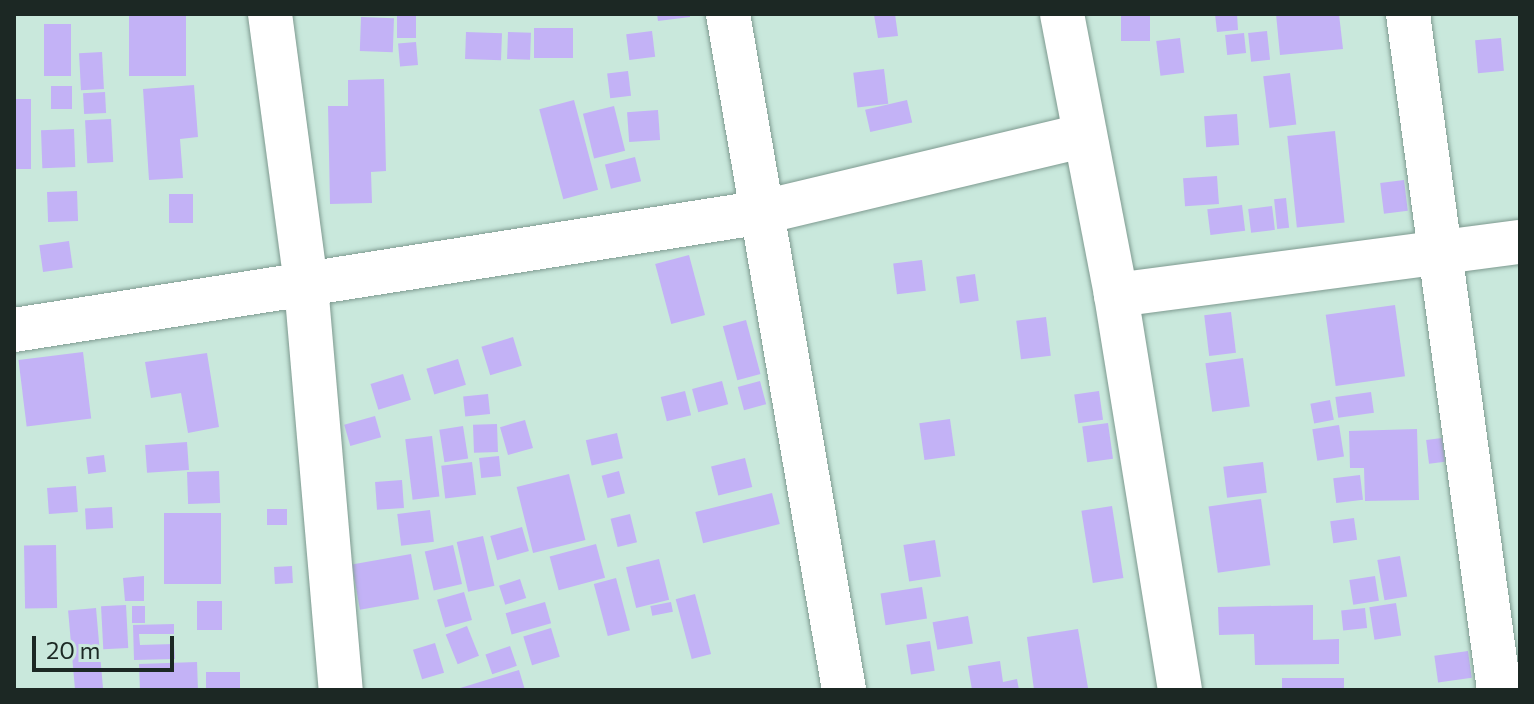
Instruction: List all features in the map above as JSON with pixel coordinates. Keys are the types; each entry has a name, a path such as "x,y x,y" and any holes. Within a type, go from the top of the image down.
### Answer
{"street":[{"path":"270,14 306,285 341,690"},
{"path":"728,14 844,690"},
{"path":"1062,14 1083,136 1116,295 1180,690"},
{"path":"1408,14 1443,251 1499,690"},
{"path":"14,330 763,212 1083,136"},
{"path":"1116,295 1520,242"}],"building":[{"path":"129,14 186,14 186,76 129,76"},
{"path":"397,14 416,14 416,38 397,38"},
{"path":"657,14 690,14 690,17 658,21"},
{"path":"895,14 898,36 878,38 874,15"},
{"path":"1121,14 1150,14 1150,41 1121,41"},
{"path":"1215,14 1237,14 1238,30 1217,32"},
{"path":"1276,14 1339,14 1343,49 1280,55"},
{"path":"361,17 394,18 393,52 360,51"},
{"path":"44,24 71,24 71,76 44,76"},
{"path":"534,28 573,28 573,58 534,58"},
{"path":"652,31 655,57 629,60 626,34"},
{"path":"1267,31 1270,60 1251,62 1248,33"},
{"path":"466,32 502,33 501,60 465,59"},
{"path":"508,32 531,33 530,60 507,59"},
{"path":"1244,33 1246,53 1227,55 1225,35"},
{"path":"1180,38 1184,73 1160,76 1156,41"},
{"path":"1501,38 1504,71 1478,73 1475,40"},
{"path":"416,42 418,65 400,66 398,44"},
{"path":"102,52 104,89 81,90 79,53"},
{"path":"884,69 888,104 857,108 853,73"},
{"path":"628,71 631,96 610,98 607,74"},
{"path":"1290,73 1296,125 1270,128 1263,76"},
{"path":"384,79 386,171 371,172 372,203 330,204 328,106 348,106 348,80"},
{"path":"194,85 198,137 180,139 183,178 149,180 143,89"},
{"path":"51,86 72,86 72,109 51,109"},
{"path":"105,92 106,113 84,114 83,93"},
{"path":"14,99 31,99 31,169 14,169"},
{"path":"574,100 598,190 563,199 539,109"},
{"path":"907,100 912,122 870,132 865,110"},
{"path":"614,106 625,151 594,158 583,114"},
{"path":"658,110 660,140 629,142 627,112"},
{"path":"1237,114 1239,145 1206,147 1204,116"},
{"path":"111,119 113,162 87,163 85,120"},
{"path":"74,129 75,167 42,168 41,130"},
{"path":"1335,131 1345,222 1297,228 1287,136"},
{"path":"635,157 641,181 611,189 605,164"},
{"path":"1217,176 1219,204 1185,206 1183,178"},
{"path":"1404,180 1408,211 1384,214 1380,183"},
{"path":"77,191 78,221 48,222 47,192"},
{"path":"169,194 193,194 193,223 169,223"},
{"path":"1286,198 1289,228 1277,229 1274,199"},
{"path":"1242,205 1245,231 1210,235 1207,209"},
{"path":"1272,206 1275,230 1251,233 1248,209"},
{"path":"69,241 73,268 43,272 39,245"},
{"path":"689,255 705,315 671,324 655,264"},
{"path":"922,260 926,291 897,294 893,264"},
{"path":"975,274 979,301 960,303 956,277"},
{"path":"1395,305 1405,376 1336,386 1326,315"},
{"path":"1231,312 1236,353 1209,356 1204,315"},
{"path":"1046,317 1051,356 1021,359 1016,321"},
{"path":"746,320 760,374 737,380 723,326"},
{"path":"513,337 522,366 490,375 481,347"},
{"path":"83,352 91,419 27,426 18,360"},
{"path":"207,353 219,427 188,433 181,393 151,398 145,362"},
{"path":"1243,358 1250,407 1212,412 1205,363"},
{"path":"458,359 466,385 434,394 426,369"},
{"path":"403,374 411,400 378,410 370,384"},
{"path":"722,381 728,404 698,412 692,389"},
{"path":"760,381 766,404 744,410 738,387"},
{"path":"685,391 691,415 667,421 661,397"},
{"path":"1099,391 1103,420 1078,423 1074,394"},
{"path":"1371,392 1374,413 1338,418 1335,397"},
{"path":"488,394 490,414 465,417 463,397"},
{"path":"1330,400 1334,420 1314,423 1310,404"},
{"path":"375,416 381,437 350,446 344,425"},
{"path":"950,419 955,456 924,460 919,423"},
{"path":"525,420 533,448 508,455 500,427"},
{"path":"1108,423 1113,459 1087,462 1082,427"},
{"path":"497,424 498,452 474,453 473,425"},
{"path":"1339,425 1344,457 1317,461 1312,429"},
{"path":"463,426 468,459 444,462 439,430"},
{"path":"1417,429 1419,500 1365,501 1364,468 1350,468 1349,431"},
{"path":"617,433 623,458 592,466 586,440"},
{"path":"432,436 439,497 413,500 405,439"},
{"path":"1442,438 1445,462 1429,464 1426,440"},
{"path":"187,442 189,470 147,473 145,445"},
{"path":"104,455 106,472 88,474 86,457"},
{"path":"499,456 501,476 481,478 479,458"},
{"path":"745,458 752,487 718,496 711,466"},
{"path":"472,462 476,495 445,499 441,466"},
{"path":"1263,462 1267,493 1227,498 1223,467"},
{"path":"219,471 220,503 188,504 187,472"},
{"path":"619,471 625,493 608,498 602,476"},
{"path":"569,474 585,540 533,553 517,487"},
{"path":"1360,475 1363,500 1336,503 1333,478"},
{"path":"402,480 404,508 377,510 375,482"},
{"path":"76,486 78,512 49,514 47,488"},
{"path":"772,493 780,524 703,543 695,512"},
{"path":"1261,499 1270,565 1218,573 1209,506"},
{"path":"1112,506 1123,578 1093,583 1081,511"},
{"path":"112,507 113,528 86,529 85,508"},
{"path":"267,509 287,509 287,525 267,525"},
{"path":"430,510 434,542 401,546 397,514"},
{"path":"164,513 221,513 221,584 164,584"},
{"path":"630,514 637,542 618,547 611,519"},
{"path":"1354,518 1357,540 1333,543 1330,521"},
{"path":"522,527 529,551 497,560 490,536"},
{"path":"483,536 494,586 468,592 457,542"},
{"path":"935,540 941,577 909,582 903,545"},
{"path":"596,544 605,578 559,590 550,556"},
{"path":"56,545 57,608 25,609 24,546"},
{"path":"453,545 462,584 434,590 425,552"},
{"path":"411,554 419,599 360,610 352,564"},
{"path":"1400,556 1407,596 1384,600 1377,560"},
{"path":"659,559 669,600 636,608 626,567"},
{"path":"292,566 293,583 275,584 274,567"},
{"path":"144,576 144,601 125,601 123,578"},
{"path":"1375,576 1379,601 1353,605 1349,580"},
{"path":"616,578 630,630 608,636 594,584"},
{"path":"520,579 526,598 505,605 499,586"},
{"path":"922,587 927,619 886,625 881,594"},
{"path":"464,592 472,620 445,628 437,600"},
{"path":"695,594 711,654 692,659 676,599"},
{"path":"197,601 222,601 222,630 197,630"},
{"path":"545,602 551,623 512,634 506,613"},
{"path":"671,602 673,612 652,616 650,606"},
{"path":"1396,603 1401,636 1374,640 1369,607"},
{"path":"126,605 128,648 103,649 101,606"},
{"path":"1313,605 1313,640 1339,639 1339,664 1255,665 1254,634 1219,635 1218,607"},
{"path":"132,606 145,606 145,623 132,623"},
{"path":"96,608 103,690 75,690 68,610"},
{"path":"1365,608 1367,628 1343,630 1341,611"},
{"path":"968,616 973,644 937,650 933,622"},
{"path":"174,624 174,634 139,634 140,645 174,644 175,659 134,660 133,625"},
{"path":"467,626 479,656 458,664 446,635"},
{"path":"551,628 560,657 532,665 523,636"},
{"path":"1078,629 1088,688 1034,690 1027,637"},
{"path":"930,641 935,671 911,674 906,645"},
{"path":"435,643 444,673 422,679 413,650"},
{"path":"510,646 517,666 492,674 485,654"},
{"path":"1468,651 1472,678 1438,682 1434,656"},
{"path":"1000,661 1003,682 1017,679 1019,690 972,690 968,666"},
{"path":"197,662 198,690 140,690 139,664"},
{"path":"519,670 525,690 457,690 457,689"},
{"path":"206,672 240,672 240,690 206,690"},
{"path":"1282,678 1344,678 1344,690 1282,690"}]}
